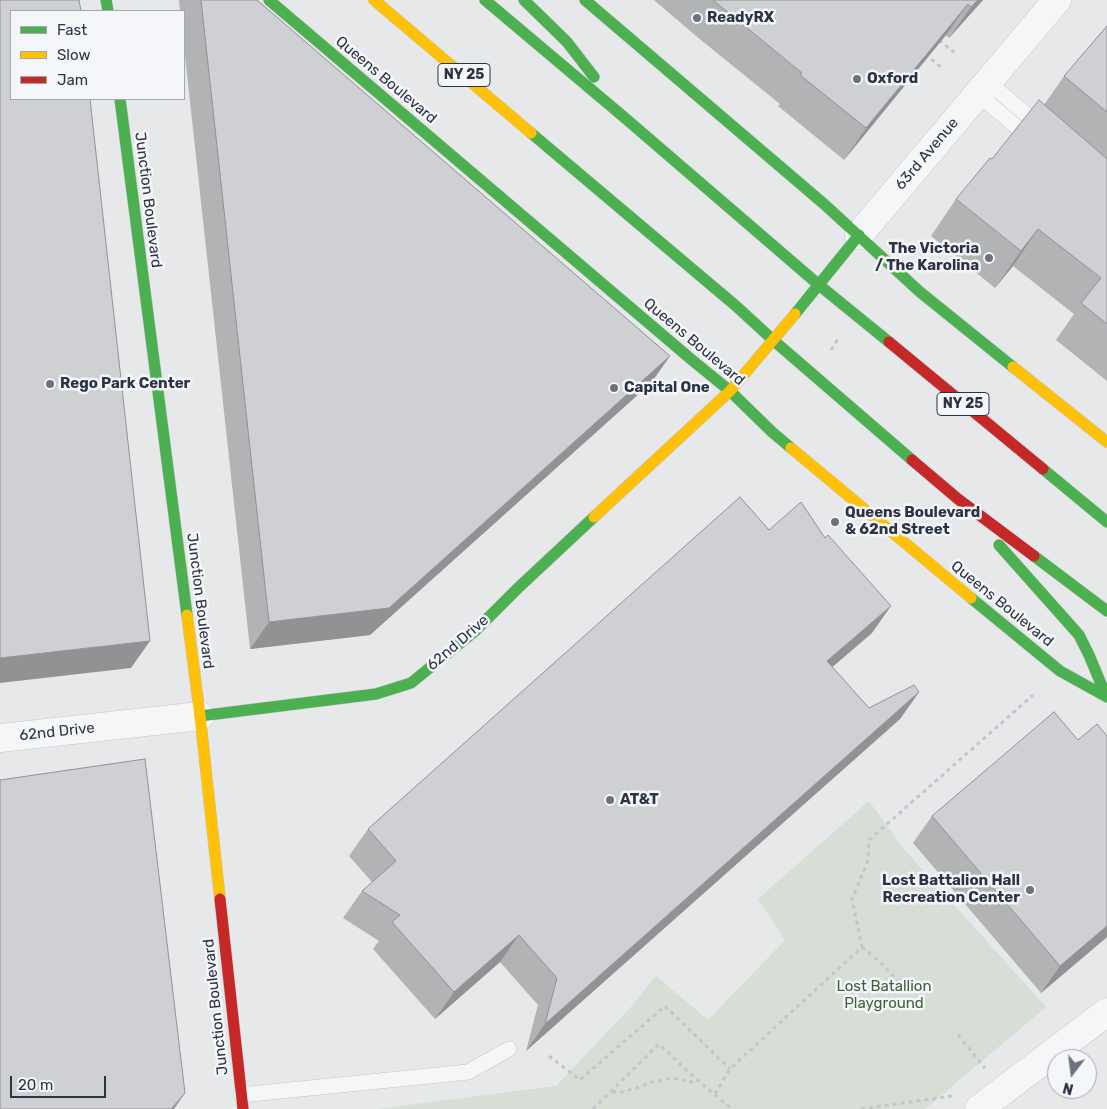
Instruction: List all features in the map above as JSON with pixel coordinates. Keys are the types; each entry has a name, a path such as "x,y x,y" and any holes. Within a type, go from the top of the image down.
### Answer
{"main road":[{"name":"Queens Boulevard","path":"269,0 684,354 730,391 772,432 908,546 1060,671 1107,696"},
{"name":"NY 25","path":"374,0 721,294 958,499 1107,611"},
{"name":"NY 25","path":"485,0 819,285 1107,522"},
{"path":"524,0 567,42 625,118"},
{"path":"585,0 859,235 920,292 1107,442"},
{"name":"Junction Boulevard","path":"120,100 200,716 242,1102"},
{"name":"63rd Avenue","path":"798,310 859,235"},
{"name":"62nd Drive","path":"200,716 376,694 411,684 475,631 517,588 730,391 798,310"},
{"path":"958,499 1079,635 1090,655 1107,696"}],"street":[{"name":"63rd Avenue","path":"859,235 1056,0"},
{"name":"62nd Drive","path":"0,738 200,716"},
{"path":"979,1109 1107,1012"}],"lane":[{"path":"983,88 1050,135"},
{"path":"983,88 1041,148"},
{"path":"242,1102 468,1072 509,1049"}],"path":[{"path":"933,35 954,53"},
{"path":"921,50 942,68"},
{"path":"898,981 862,946 852,899 868,861 869,840 1033,695"},
{"path":"715,1094 730,1069 862,946"},
{"path":"549,1056 580,1080 665,1006 730,1069"},
{"path":"958,1035 988,1073"},
{"path":"593,1109 659,1044 729,1108"},
{"path":"611,1092 622,1092 639,1088 648,1083 673,1078 692,1082 696,1079"},
{"path":"861,1109 953,1096"}],"green space":[{"name":"Lost Batallion Playground","path":"869,801 904,849 1046,1007 925,1109 377,1109 556,1086 630,1008 656,976 708,1020 785,940 758,899"}],"building":[{"name":"Rego Park Center","path":"0,0 79,0 81,10 10,10 10,100 90,100 150,641 0,658"},
{"path":"201,0 257,0 670,356 389,608 269,622"},
{"name":"Oxford","path":"713,0 978,0 971,7 968,4 866,128 800,75 802,73"},
{"path":"1107,26 1107,112 1064,76"},
{"path":"1039,100 1107,159 1107,324 1081,303 1101,278 1038,229 1021,251 956,199 990,158 992,159"},
{"name":"AT&T","path":"740,497 769,530 801,502 825,538 828,535 891,606 827,661 869,708 914,685 919,692 545,1024 557,978 519,935 454,992 392,922 400,915 362,891 396,861 368,829"},
{"name":"Lost Battalion Hall Recreation Center","path":"1054,712 1078,740 1097,724 1107,736 1107,926 1060,966 932,816"},
{"path":"145,759 185,1093 171,1109 0,1109 0,780"}],"traffic: fast":[{"path":"106,0 108,10"},
{"path":"269,0 730,391 791,448"},
{"path":"485,0 819,285 889,342"},
{"path":"524,0 567,42 594,77"},
{"path":"585,0 824,204 920,292 1013,367"},
{"path":"120,100 187,615"},
{"path":"531,133 736,306 912,460"},
{"path":"795,314 859,235"},
{"path":"1043,469 1107,522"},
{"path":"200,716 376,694 411,683 475,631 594,517"},
{"path":"999,545 1079,635 1106,696"},
{"path":"1034,556 1107,611"},
{"path":"971,598 1060,671 1107,697"}],"traffic: slow":[{"path":"374,0 531,133"},
{"path":"594,517 730,391 795,314"},
{"path":"1013,367 1107,442"},
{"path":"791,448 971,598"},
{"path":"187,615 220,899"}],"traffic: jam":[{"path":"889,342 1043,469"},
{"path":"912,460 958,499 1034,556"},
{"path":"220,899 243,1109"}],"place":[{"name":"ReadyRX","path":"697,18"},
{"name":"Oxford","path":"857,79"},
{"name":"The Victoria / The Karolina","path":"989,258"},
{"name":"Rego Park Center","path":"50,384"},
{"name":"Capital One","path":"614,388"},
{"name":"Queens Boulevard & 62nd Street","path":"835,522"},
{"name":"AT&T","path":"610,800"},
{"name":"Lost Battalion Hall Recreation Center","path":"1030,890"}]}
